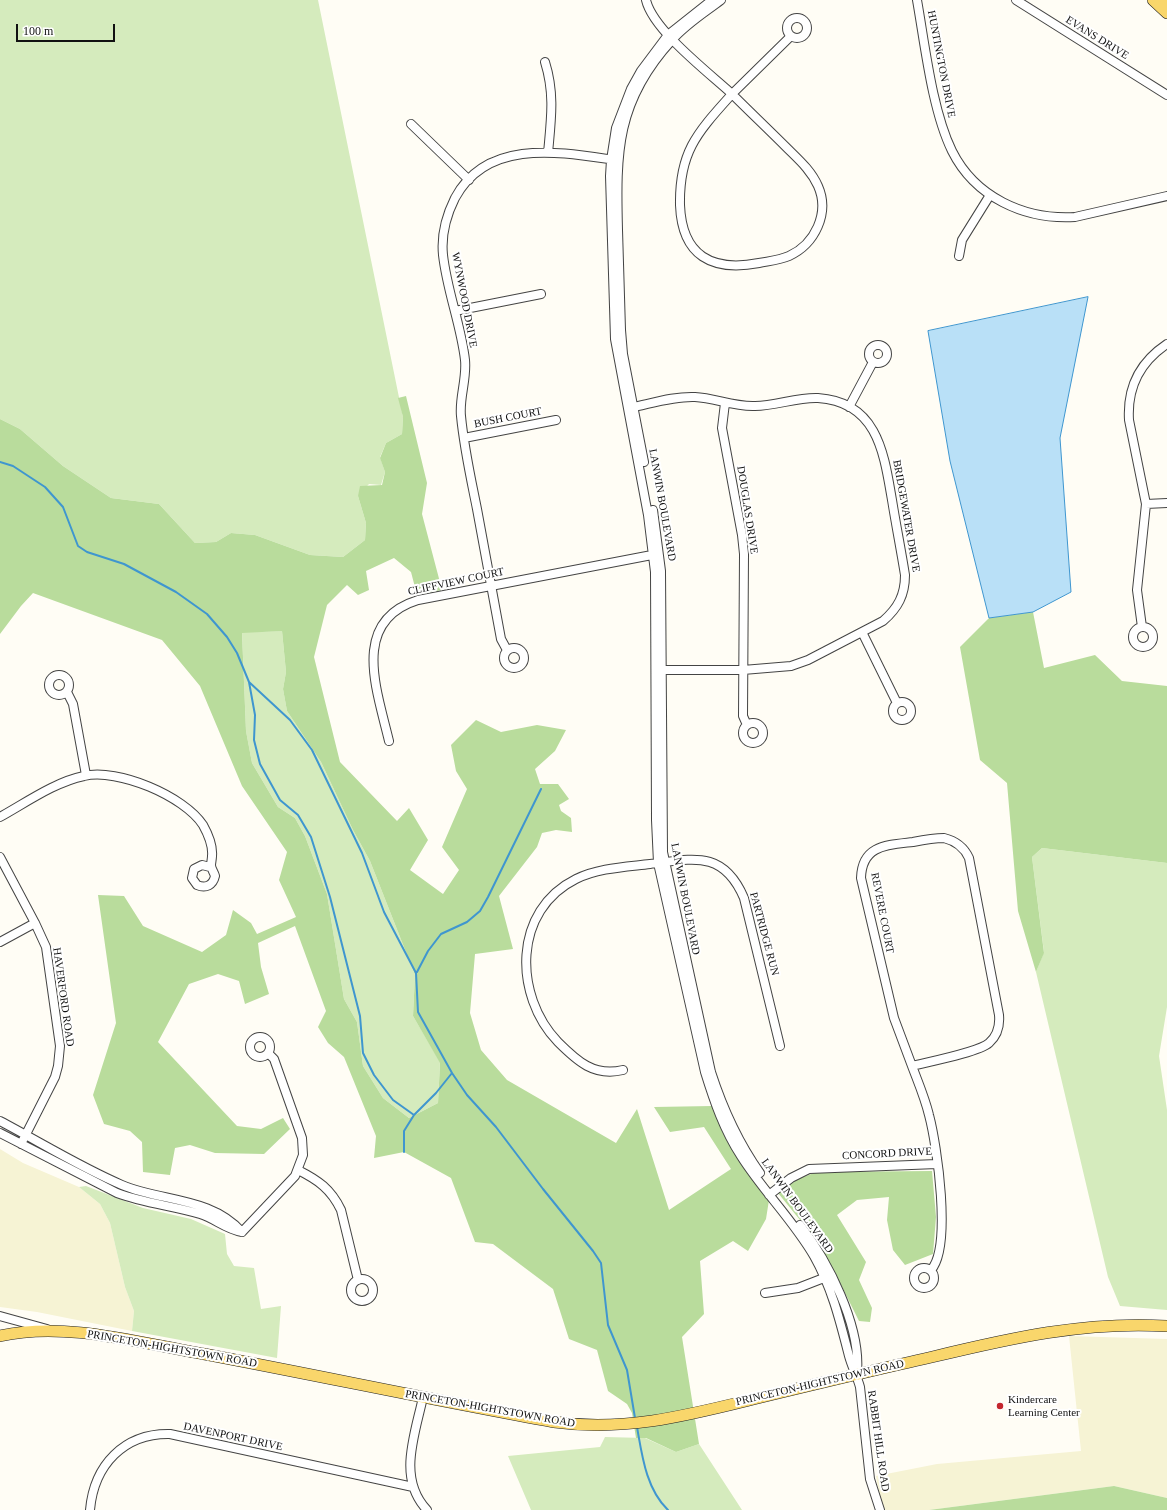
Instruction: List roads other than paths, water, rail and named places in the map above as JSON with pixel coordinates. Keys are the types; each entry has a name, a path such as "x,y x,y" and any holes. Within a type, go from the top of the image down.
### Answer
{"main road":[{"path":"1153,0 1167,13"},
{"name":"PRINCETON-HIGHTSTOWN ROAD","path":"0,1336 34,1331 91,1334 572,1425 601,1426 646,1423 1048,1331 1111,1326 1167,1326"}],"street":[{"path":"646,0 651,15 670,37 732,94 809,170 819,188 822,206 821,218 814,235 797,252 780,259 740,267 714,262 697,251 686,237 681,218 680,185 686,157 702,127 732,94 791,36"},
{"name":"LANWIN BOULEVARD","path":"712,0 670,37 641,70 631,89 616,128 614,160 615,338 630,408 656,554 655,572 658,670 656,820 662,863 705,1072 714,1102 725,1128 741,1156 772,1193 828,1277 850,1358 857,1375"},
{"name":"LANWIN BOULEVARD","path":"670,37 721,0"},
{"name":"HUNTINGTON DRIVE","path":"917,0 932,86 946,137 959,164 968,176 990,195 1019,210 1040,216 1062,218 1075,217 1167,196"},
{"name":"EVANS DRIVE","path":"1016,0 1167,95"},
{"path":"545,62 550,78 552,101 548,153"},
{"path":"411,124 469,180"},
{"name":"WYNWOOD DRIVE","path":"507,650 502,639 491,586 464,438 461,414 466,371 443,257 443,232 451,206 469,180 486,166 510,156 534,152 614,160"},
{"path":"959,256 962,240 990,195"},
{"path":"454,311 540,294"},
{"path":"1142,627 1137,590 1146,504 1145,491 1129,420 1129,398 1135,378 1141,368 1157,351 1167,344"},
{"path":"849,407 873,362"},
{"name":"BRIDGEWATER DRIVE","path":"630,408 684,397 753,406 817,398 829,400 849,407 867,422 874,431 884,452 905,575 904,592 897,607 883,621 801,663 780,668 744,670 658,670"},
{"name":"DOUGLAS DRIVE","path":"726,403 722,428 742,535 744,554 743,716 746,725"},
{"name":"BUSH COURT","path":"464,438 556,420"},
{"path":"1146,504 1167,503"},
{"name":"CLIFFVIEW COURT","path":"389,741 373,661 374,642 381,626 393,612 409,603 656,554"},
{"path":"862,632 897,703"},
{"path":"67,692 73,704 86,775"},
{"path":"0,817 64,782 86,775 110,774 131,779 189,809 203,826 208,836 212,856 210,867"},
{"name":"REVERE COURT","path":"944,838 951,840 962,847 969,858 999,1015 999,1026 993,1039 982,1048 912,1066 894,1018 861,878 867,857 879,848 944,838"},
{"name":"HAVERFORD ROAD","path":"0,856 42,936 47,954 60,1051 55,1077 21,1144"},
{"name":"PARTRIDGE RUN","path":"623,1070 611,1073 596,1070 585,1065 570,1054 552,1036 544,1025 531,1000 526,974 526,949 533,924 539,913 555,894 565,886 582,876 598,871 693,859 710,862 728,873 741,890 744,898 780,1046"},
{"path":"0,942 35,923"},
{"path":"242,1232 295,1176 303,1155 302,1138 274,1059 268,1053"},
{"name":"CONCORD DRIVE","path":"772,1193 791,1178 809,1169 937,1164 929,1115 912,1066"},
{"path":"0,1121 122,1185 202,1206 221,1214 233,1221 242,1232"},
{"path":"0,1133 117,1193 202,1215 229,1230 242,1232"},
{"path":"931,1270 938,1257 942,1227 941,1193 937,1164"},
{"path":"298,1170 324,1185 336,1200 340,1210 358,1280"},
{"path":"765,1293 798,1288 828,1277"},
{"path":"0,1316 55,1331"},
{"name":"RABBIT HILL ROAD","path":"857,1375 863,1406 870,1478 880,1510"},
{"path":"423,1397 410,1456 410,1476 412,1487 427,1510"},
{"name":"DAVENPORT DRIVE","path":"90,1510 101,1474 112,1456 123,1446 137,1439 158,1434 170,1434 412,1487"}],"water":[{"path":"1088,297 1060,438 1071,592 1033,612 989,618 950,461 928,331"}],"waterway":[{"path":"0,462 13,466 45,487 63,507 78,546 87,552 124,564 176,592 207,614 227,637 237,653 249,682 255,715 254,740 260,764 280,800 298,815 311,837 330,897 360,1016 363,1053 374,1075 393,1100 414,1115"},
{"path":"249,682 290,720 312,750 362,853 384,912 416,973 418,1012 452,1073 467,1095 496,1127 601,1263 608,1325 627,1370 635,1418"},
{"path":"417,972 428,951 441,934 467,922 480,911 541,789"},
{"path":"404,1152 404,1131 414,1115 436,1093 452,1073"},
{"path":"637,1427 643,1460 650,1482 661,1502 668,1510"}],"place":[{"name":"Kindercare Learning Center","path":"1000,1406"}]}
